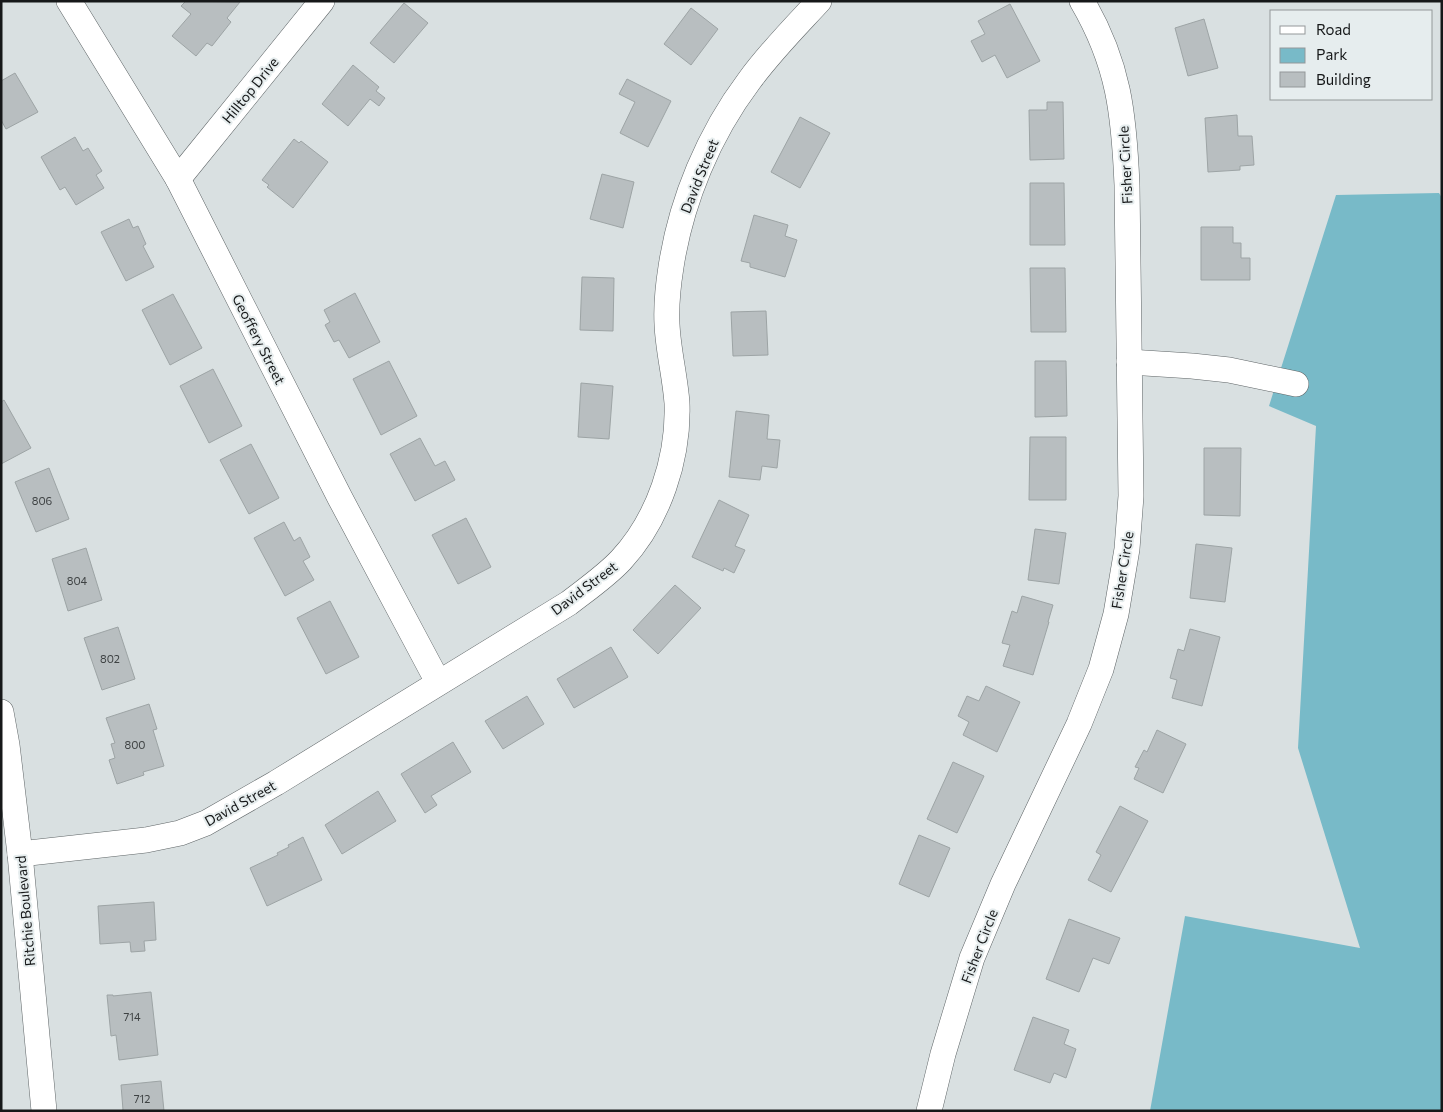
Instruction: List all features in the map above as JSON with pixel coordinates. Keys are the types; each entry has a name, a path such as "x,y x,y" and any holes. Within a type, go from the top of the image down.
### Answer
{"street":[{"name":"Geoffery Street","path":"69,1 178,179 340,498 438,682"},
{"name":"Hilltop Drive","path":"178,179 322,1"},
{"name":"David Street","path":"20,854 146,840 180,833 206,823 276,783 569,603 621,560 637,541 650,520 660,496 674,448 677,403 667,325 668,293 675,244 686,203 700,168 724,120 748,82 777,45 819,1"},
{"name":"Fisher Circle","path":"929,1111 943,1054 972,958 1003,884 1080,724 1110,640 1123,575 1131,509 1127,185 1122,114 1116,82 1107,51 1094,21 1082,1"},
{"path":"1130,362 1230,370 1296,384"},
{"name":"Ritchie Boulevard","path":"1,712 7,745 20,854 44,1111"}],"green space":[{"path":"1439,193 1442,198 1442,1111 1150,1111 1185,916 1360,948 1298,748 1316,426 1269,406 1336,195"}],"building":[{"path":"186,1 240,2 227,18 231,22 212,46 207,43 196,56 172,36 191,14 181,6"},
{"path":"404,3 428,23 394,63 370,43"},
{"path":"1010,4 1040,61 1007,78 995,55 982,62 971,41 985,34 978,21"},
{"path":"691,8 718,29 691,65 664,44"},
{"path":"1204,19 1218,68 1188,76 1175,28"},
{"path":"353,65 379,87 376,91 385,98 379,106 370,99 348,126 322,104"},
{"path":"15,73 38,112 6,129 1,120 1,81"},
{"path":"627,79 671,101 648,147 620,133 635,102 619,94"},
{"path":"1047,102 1063,102 1064,159 1030,160 1029,110 1047,110"},
{"path":"1237,115 1238,136 1252,136 1254,165 1240,166 1240,170 1208,172 1205,118"},
{"path":"800,117 830,133 800,188 771,172"},
{"path":"75,137 83,151 88,148 102,171 96,175 104,188 76,205 65,187 60,190 41,157"},
{"path":"294,139 299,143 301,141 328,162 293,208 267,187 269,185 262,180"},
{"path":"602,174 634,182 623,228 590,219"},
{"path":"1030,183 1064,183 1065,245 1030,245"},
{"path":"754,215 788,225 785,236 797,240 785,277 750,267 750,263 741,261"},
{"path":"129,219 133,228 138,226 146,244 143,246 154,267 126,281 101,232"},
{"path":"1201,227 1233,227 1233,243 1241,243 1241,258 1250,258 1250,280 1201,280"},
{"path":"1030,268 1065,268 1066,332 1031,332"},
{"path":"582,277 614,278 613,331 580,330"},
{"path":"355,293 380,342 349,358 339,340 334,342 325,325 330,322 324,310"},
{"path":"173,294 202,348 170,365 142,310"},
{"path":"766,311 768,355 733,356 731,312"},
{"path":"389,361 417,416 381,435 353,379"},
{"path":"1035,361 1066,361 1067,416 1035,417"},
{"path":"213,369 242,426 209,443 180,386"},
{"path":"581,383 613,386 609,439 578,437"},
{"path":"4,400 31,448 1,464 1,402"},
{"path":"736,411 769,415 767,439 780,440 777,468 762,466 760,480 729,477"},
{"path":"1030,437 1066,437 1066,500 1029,500"},
{"path":"420,438 435,466 445,461 455,480 415,501 390,454"},
{"path":"251,444 279,498 249,514 220,460"},
{"path":"1204,448 1241,448 1240,516 1204,515"},
{"path":"49,468 69,519 36,532 15,482"},
{"path":"719,500 749,515 735,546 745,550 734,573 724,568 723,571 692,557"},
{"path":"466,518 491,567 458,584 432,535"},
{"path":"284,522 294,541 300,537 310,557 303,561 314,580 285,596 254,538"},
{"path":"1035,529 1066,533 1059,584 1028,580"},
{"path":"1196,544 1232,548 1225,602 1190,598"},
{"path":"86,548 102,600 68,611 52,559"},
{"path":"675,585 701,608 658,654 633,630"},
{"path":"1022,596 1053,605 1033,675 1003,666 1010,645 1002,643 1012,611 1017,613"},
{"path":"330,601 359,657 326,674 297,618"},
{"path":"118,627 135,679 102,690 84,638"},
{"path":"1190,629 1220,637 1202,706 1172,698 1177,680 1170,678 1178,649 1184,651"},
{"path":"611,647 628,677 574,708 557,679"},
{"path":"986,686 1020,702 997,752 963,735 969,722 958,716 967,696 979,701"},
{"path":"527,696 544,724 503,749 485,721"},
{"path":"149,704 157,729 153,730 164,766 143,772 144,775 117,784 109,760 115,758 111,744 115,743 106,718"},
{"path":"1157,730 1186,744 1163,793 1134,779 1139,768 1135,767 1144,750 1147,752"},
{"path":"453,742 471,772 431,796 437,805 425,813 401,774"},
{"path":"953,762 984,776 957,833 927,819"},
{"path":"378,791 396,821 342,854 325,825"},
{"path":"1120,806 1148,821 1111,892 1088,880 1101,855 1096,852"},
{"path":"919,835 950,848 929,897 899,884"},
{"path":"303,837 322,880 267,906 250,868 278,855 277,853 289,847 288,845"},
{"path":"154,902 156,940 144,941 145,951 131,952 130,942 100,944 98,906"},
{"path":"1069,919 1120,938 1109,964 1093,958 1079,992 1046,979"},
{"path":"151,992 158,1055 119,1060 116,1035 111,1036 107,995"},
{"path":"1033,1017 1069,1030 1064,1044 1076,1049 1066,1078 1054,1073 1050,1083 1014,1070"},
{"path":"161,1081 164,1111 120,1111 123,1110 121,1085"}]}
